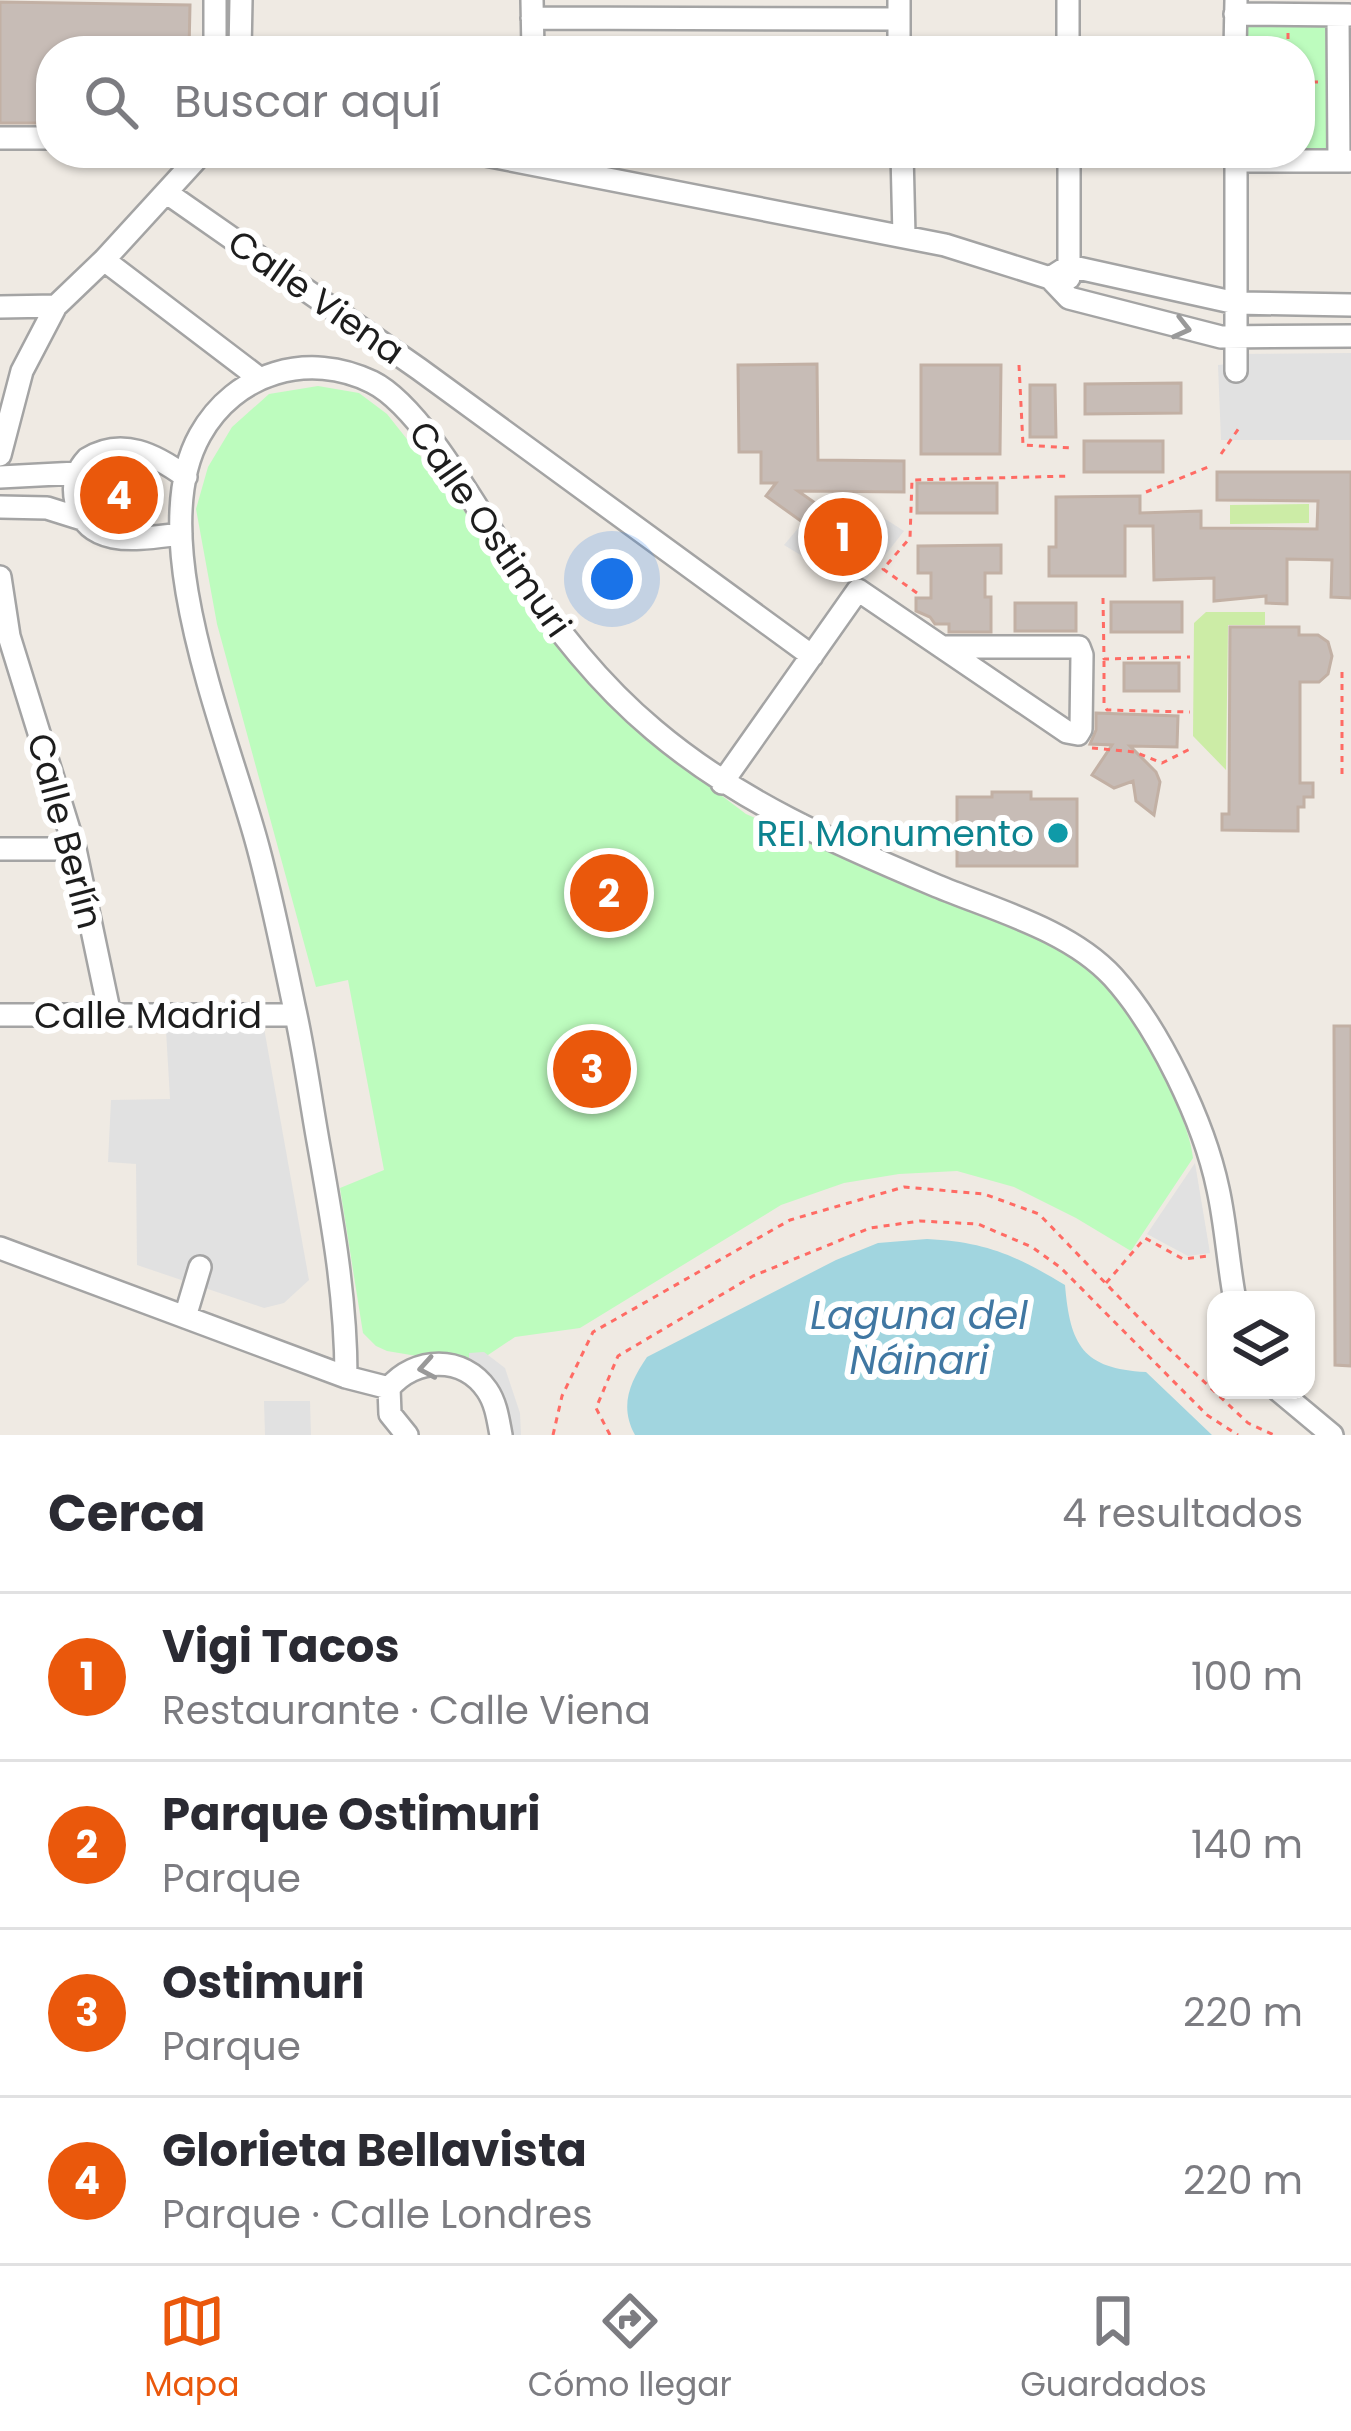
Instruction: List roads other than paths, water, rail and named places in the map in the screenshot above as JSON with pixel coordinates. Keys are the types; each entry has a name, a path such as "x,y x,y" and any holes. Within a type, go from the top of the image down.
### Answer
{"street":[{"path":"214,36 215,0"},
{"path":"240,36 241,0"},
{"path":"1068,0 1068,36"},
{"path":"1235,7 1344,15 1345,161 1315,160"},
{"path":"532,9 898,10"},
{"path":"0,138 36,138"},
{"path":"0,455 22,371 56,306 189,168"},
{"path":"577,168 1060,272 1236,303 1351,305"},
{"path":"902,168 904,236"},
{"path":"1068,168 1060,272 1069,298 1194,332 1237,338 1351,335"},
{"path":"1236,168 1237,371"},
{"name":"Calle Viena","path":"167,193 419,369 812,656"},
{"path":"104,260 259,378 226,403 200,435 186,477 182,534 195,630 258,849 296,1015 341,1268 346,1377"},
{"path":"0,307 56,306"},
{"name":"Calle Ostimuri","path":"259,378 304,366 326,368 372,382 392,394 421,427 582,659 645,722 722,783 814,833 1040,929 1094,959 1137,1008 1178,1082 1212,1165 1234,1291"},
{"path":"392,394 419,369"},
{"path":"182,534 127,540 91,529 82,519 74,490 77,473 96,453 125,448 154,457 186,477"},
{"path":"0,477 77,473"},
{"path":"0,507 47,508 82,519"},
{"name":"Calle Berlín","path":"0,577 10,636 75,849 110,1015"},
{"path":"722,783 858,590 1067,732 1078,734 1083,723 1079,647 943,647"},
{"path":"0,681 24,681"},
{"path":"0,849 75,849"},
{"name":"Calle Madrid","path":"0,1016 296,1015"},
{"path":"0,1248 346,1377 389,1388"},
{"path":"184,1317 200,1267"},
{"path":"401,1433 388,1406 389,1388 416,1367 452,1366 483,1384 495,1429"},
{"path":"1286,1399 1332,1435"}],"water":[{"name":"Laguna del Náinari","path":"927,1239 999,1252 1065,1285 1071,1323 1084,1350 1107,1366 1146,1372 1212,1435 635,1435 627,1404 647,1357 836,1260 878,1243"}],"place":[{"name":"Glorieta Bellavista","path":"119,495"},
{"name":"Vigi Tacos","path":"843,537"},
{"name":"REI Monumento","path":"1058,833"},
{"name":"Parque Ostimuri","path":"609,893"},
{"name":"Ostimuri","path":"592,1069"}]}
